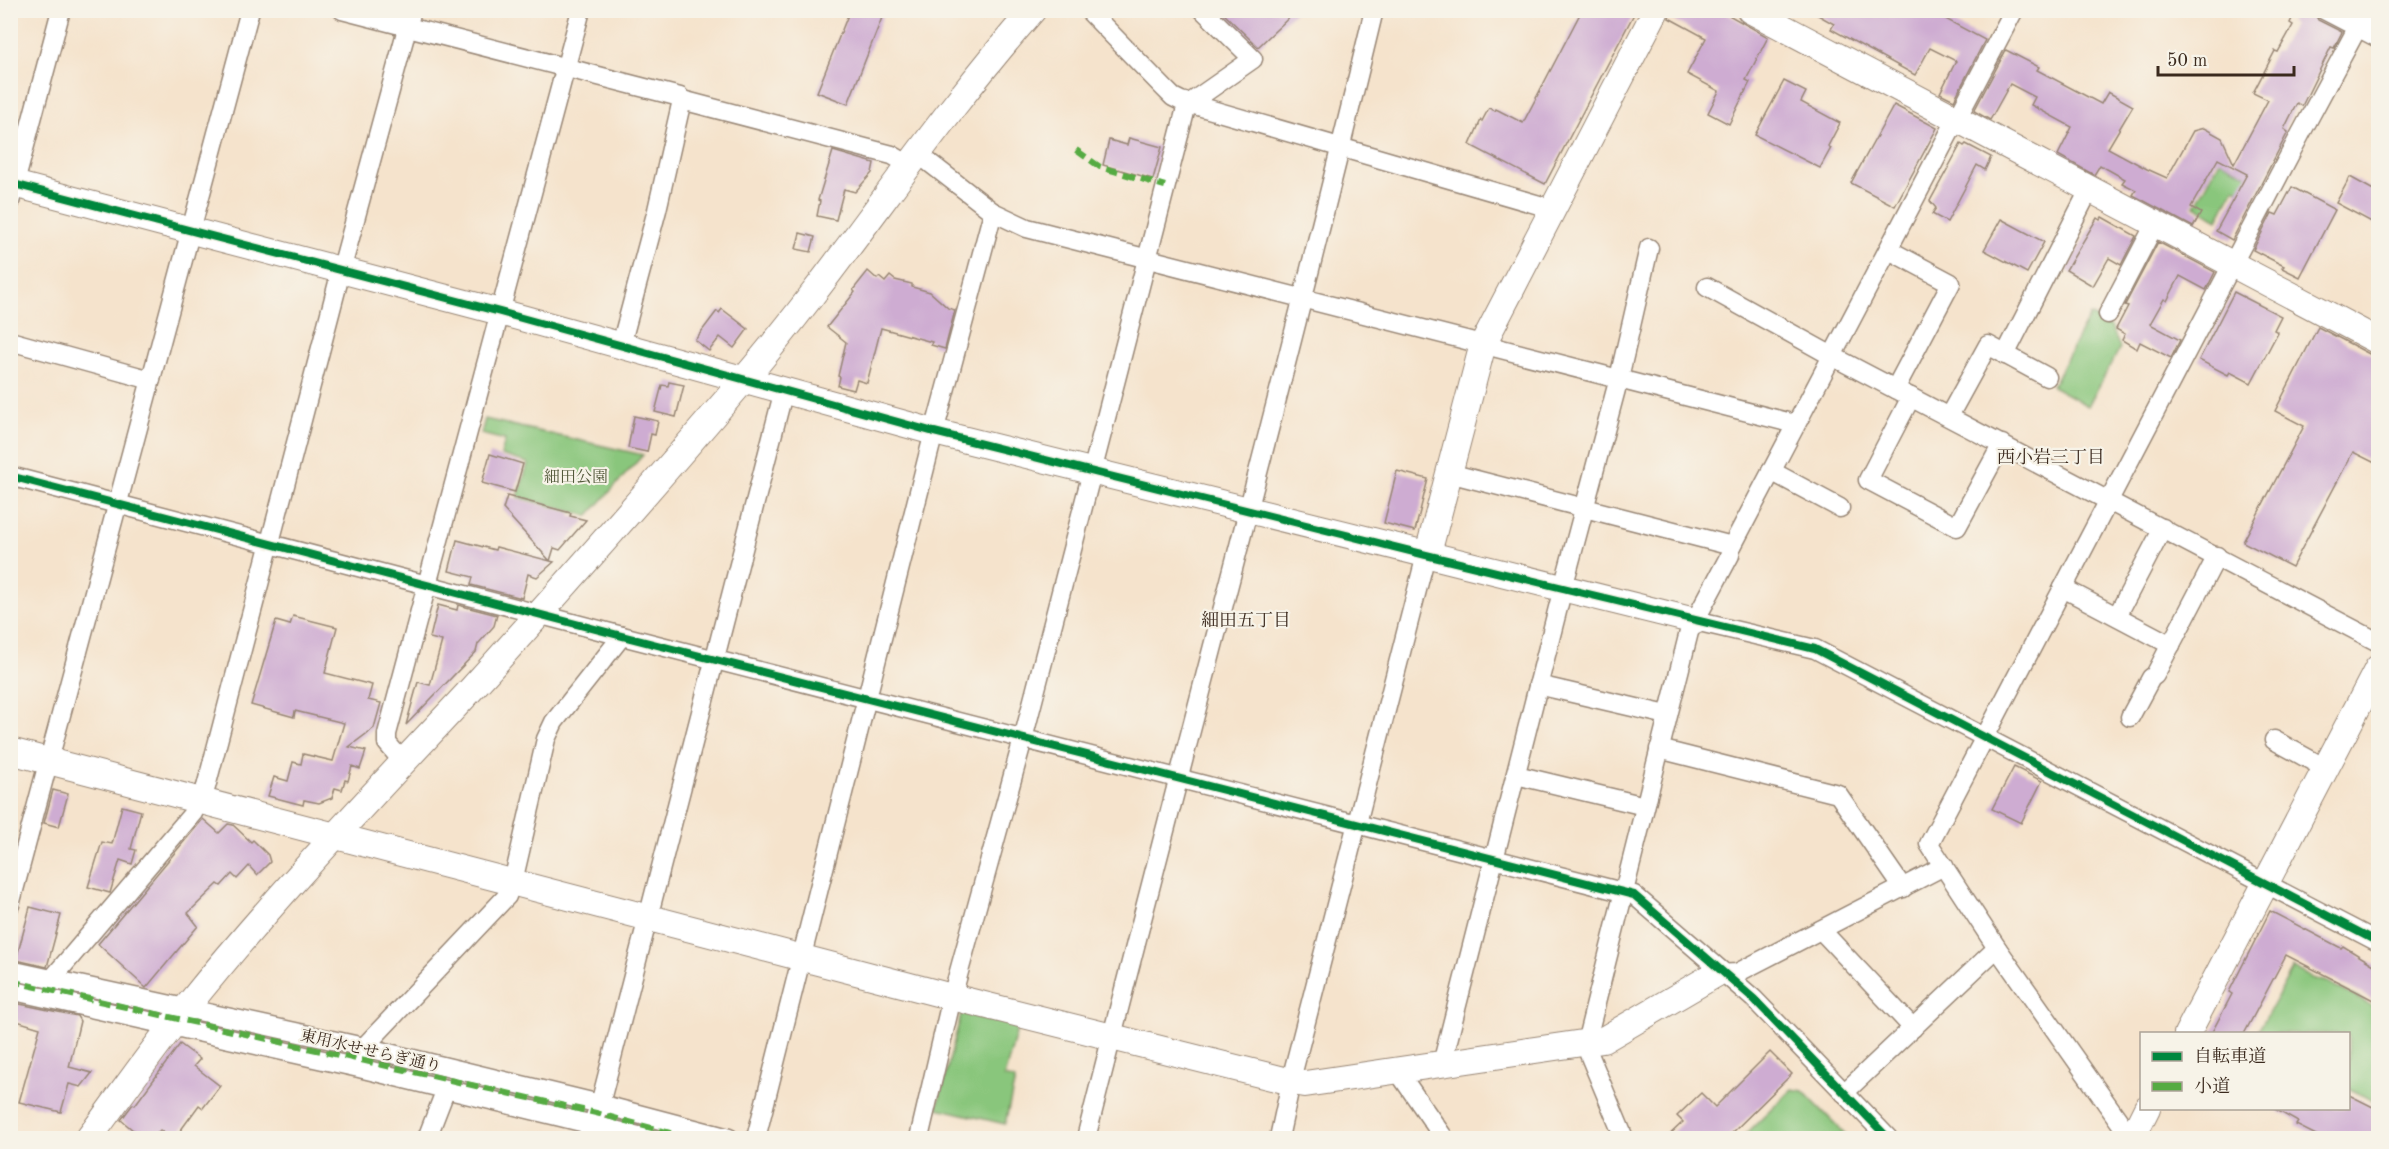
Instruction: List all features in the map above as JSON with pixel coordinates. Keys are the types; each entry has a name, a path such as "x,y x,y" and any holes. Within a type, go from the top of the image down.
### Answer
{"street":[{"path":"60,10 12,189 192,231 500,312 934,432 1815,649 2265,883 2377,938"},
{"path":"10,905 250,10"},
{"path":"342,10 410,19 565,68 913,159 993,212 1027,228 1795,424"},
{"path":"404,762 387,743 387,734 581,10"},
{"path":"88,1138 178,1017 335,836 539,615 744,379 853,242 979,73 1033,10"},
{"path":"1088,10 1173,98 1553,209"},
{"path":"919,1138 952,997 1023,739 1185,112 1190,103 1254,59 1203,10"},
{"path":"1086,1138 1177,778 1249,511 1374,10"},
{"path":"1279,1138 1426,555 1483,344 1656,10"},
{"path":"1750,10 2379,341"},
{"path":"1624,1138 1586,1043 1689,632 1795,424 2014,10"},
{"path":"2324,10 2379,38"},
{"path":"2146,1110 2132,1138 1997,948 1929,844 2367,10"},
{"path":"51,980 193,813 206,787 341,271 410,19"},
{"path":"621,345 657,210 682,100"},
{"path":"2005,355 2084,200 2091,191"},
{"path":"756,1138 934,432 993,212"},
{"path":"2108,314 2155,224"},
{"path":"1442,1064 1619,378 1649,248"},
{"path":"1889,250 1951,283 1868,480 1957,527 2002,444"},
{"path":"1707,287 1903,393 2379,642"},
{"path":"10,341 151,380"},
{"path":"1949,416 1988,345 2047,377"},
{"path":"590,1132 600,1104 784,390"},
{"path":"1771,471 1840,508"},
{"path":"1449,473 1732,546"},
{"path":"10,476 539,615 1634,894 1721,973 1888,1138"},
{"path":"2117,616 2163,528"},
{"path":"2130,717 2171,645 2217,556"},
{"path":"2062,588 2171,645"},
{"path":"359,1068 364,1047 507,896 546,739 554,722 622,636"},
{"path":"2188,1032 2379,668"},
{"path":"1538,685 1667,715"},
{"path":"2274,740 2325,768"},
{"path":"1659,749 1838,794 1903,888"},
{"path":"10,751 952,997 1305,1084 1603,1040 1721,973 1737,973 1944,866"},
{"path":"1516,775 1645,806"},
{"path":"1821,930 1914,1028"},
{"path":"1844,1093 1997,948"},
{"name":"東用水せせらぎ通り","path":"10,970 178,1017 364,1047 729,1138"},
{"path":"10,990 157,1021 178,1017 359,1068 446,1089 590,1132 647,1138"},
{"path":"1397,1071 1444,1138"},
{"path":"427,1138 446,1089"}],"green space":[{"path":"2220,160 2252,177 2243,192 2235,188 2218,219 2195,206"},
{"path":"2090,315 2111,327 2120,348 2088,406 2052,386"},
{"name":"細田公園","path":"485,419 643,455 588,516 518,497 528,463 501,455 505,440 481,434"},
{"path":"2293,968 2312,978 2327,982 2378,1009 2378,1104 2350,1089 2350,1032 2258,1032"},
{"path":"962,1011 1018,1026 1004,1077 1015,1080 1005,1124 937,1108"},
{"path":"365,1050 599,1105 591,1123 361,1066"},
{"path":"1792,1089 1803,1091 1849,1138 1742,1138"},
{"path":"602,1106 720,1138 655,1138 595,1123"}],"building":[{"path":"850,10 885,10 848,104 817,92"},
{"path":"1220,10 1297,10 1258,47"},
{"path":"1582,10 1636,10 1545,184 1470,145 1489,108 1495,111 1496,109 1523,123"},
{"path":"1671,10 1720,10 1768,37 1746,80 1750,82 1729,124 1708,113 1719,91 1687,74 1706,38 1669,18"},
{"path":"1809,10 1879,10 1891,17 1894,10 1940,10 1938,15 1985,40 1954,100 1940,93 1956,61 1930,48 1915,75 1831,29 1834,24"},
{"path":"2296,10 2313,10 2318,20 2342,32 2334,48 2331,47 2302,106 2297,103 2284,129 2288,132 2232,240 2216,231 2247,174 2218,159 2191,207 2201,213 2193,227 2133,195 2136,190 2122,183 2125,179 2100,165 2094,175 2058,155 2072,127 2031,105 2035,97 2010,84 1990,120 1974,111 2006,50 2039,67 2037,70 2101,104 2108,92 2133,106 2108,148 2147,169 2167,178 2193,131 2204,128 2222,138 2234,164 2268,100 2253,93 2275,51 2278,52 2293,25 2290,23"},
{"path":"1784,81 1806,92 1801,102 1840,123 1828,146 1831,148 1820,168 1755,135"},
{"path":"1894,105 1937,128 1895,206 1851,183"},
{"path":"1129,138 1162,147 1153,179 1103,165 1109,140 1127,145"},
{"path":"1961,144 1964,146 1966,144 1991,157 1985,170 1977,165 1947,222 1932,214 1936,208 1930,201"},
{"path":"833,151 874,163 872,173 855,192 844,189 836,220 817,216 820,201 818,200"},
{"path":"2350,177 2379,193 2379,226 2336,203"},
{"path":"2292,187 2335,210 2300,277 2253,250 2272,213 2277,215"},
{"path":"2102,217 2136,236 2121,265 2109,258 2093,286 2066,270 2097,218 2100,220"},
{"path":"2001,219 2044,242 2027,273 1984,250"},
{"path":"800,233 815,237 811,252 796,249"},
{"path":"2158,242 2215,272 2206,290 2180,276 2167,301 2164,299 2150,324 2180,340 2171,358 2140,342 2137,349 2122,340 2125,334 2116,329 2128,306 2125,305"},
{"path":"868,271 877,279 879,277 885,282 890,276 895,280 912,284 912,287 930,292 948,308 955,310 945,349 931,345 932,342 881,328 867,383 857,380 854,390 838,386 846,342 827,327 855,292 853,290"},
{"path":"2234,292 2281,316 2274,330 2278,332 2251,383 2230,372 2228,375 2199,360"},
{"path":"722,309 748,329 734,348 720,337 709,351 695,340 717,311 719,313"},
{"path":"2318,327 2379,359 2379,465 2353,452 2292,567 2243,542 2304,426 2275,411"},
{"path":"669,382 684,385 676,417 655,412 662,385 668,386"},
{"path":"634,416 658,421 655,435 651,434 647,452 628,448"},
{"path":"490,454 523,464 515,492 482,483"},
{"path":"1397,471 1428,479 1415,531 1384,523"},
{"path":"507,496 571,513 570,516 586,520 560,550 554,548 550,561 503,509"},
{"path":"457,540 554,562 537,577 528,574 522,598 471,585 473,577 449,571"},
{"path":"438,605 457,610 458,605 497,615 494,626 478,644 476,652 406,725 418,682 430,685 442,641 430,638"},
{"path":"293,616 337,627 325,673 372,685 368,700 381,703 374,728 349,747 366,751 360,769 352,766 348,781 345,780 342,790 335,788 332,798 319,803 304,800 303,805 268,796 274,777 288,781 293,762 301,764 303,754 333,761 344,723 295,711 294,717 251,705 276,621 290,625"},
{"path":"2014,767 2042,781 2021,823 1992,809"},
{"path":"53,790 68,794 59,827 44,823"},
{"path":"122,806 141,811 131,849 136,850 132,864 120,860 110,893 88,887 102,842 112,844"},
{"path":"203,819 219,833 228,824 233,825 268,855 270,862 257,875 249,866 237,879 232,874 221,886 218,884 188,913 198,926 146,988 98,944"},
{"path":"30,907 61,915 47,967 16,960"},
{"path":"2270,911 2341,948 2343,946 2379,968 2379,1003 2286,955 2245,1032 2212,1032 2232,994 2229,992"},
{"path":"10,1002 77,1016 80,1021 69,1067 92,1073 81,1087 69,1084 61,1112 19,1102 40,1028 10,1019"},
{"path":"180,1044 200,1059 194,1066 220,1086 203,1108 199,1105 175,1138 170,1138 160,1130 154,1137 133,1130 121,1120 133,1104 135,1105"},
{"path":"1770,1052 1792,1074 1727,1138 1666,1138 1683,1122 1677,1116 1701,1093 1715,1107"},
{"path":"2350,1096 2379,1110 2379,1138 2322,1138 2296,1125 2298,1122 2277,1110 2350,1110"}],"marked path":[{"path":"1076,150 1100,167 1165,186"},
{"path":"10,981 596,1113 689,1138"}],"cycle path":[{"path":"10,183 500,312 934,432 1815,649 2378,942"},
{"path":"10,476 622,636 1634,895 1754,999 1888,1138"}],"district":[{"name":"西小岩三丁目","path":"2051,457"},
{"name":"細田五丁目","path":"1246,620"}]}
